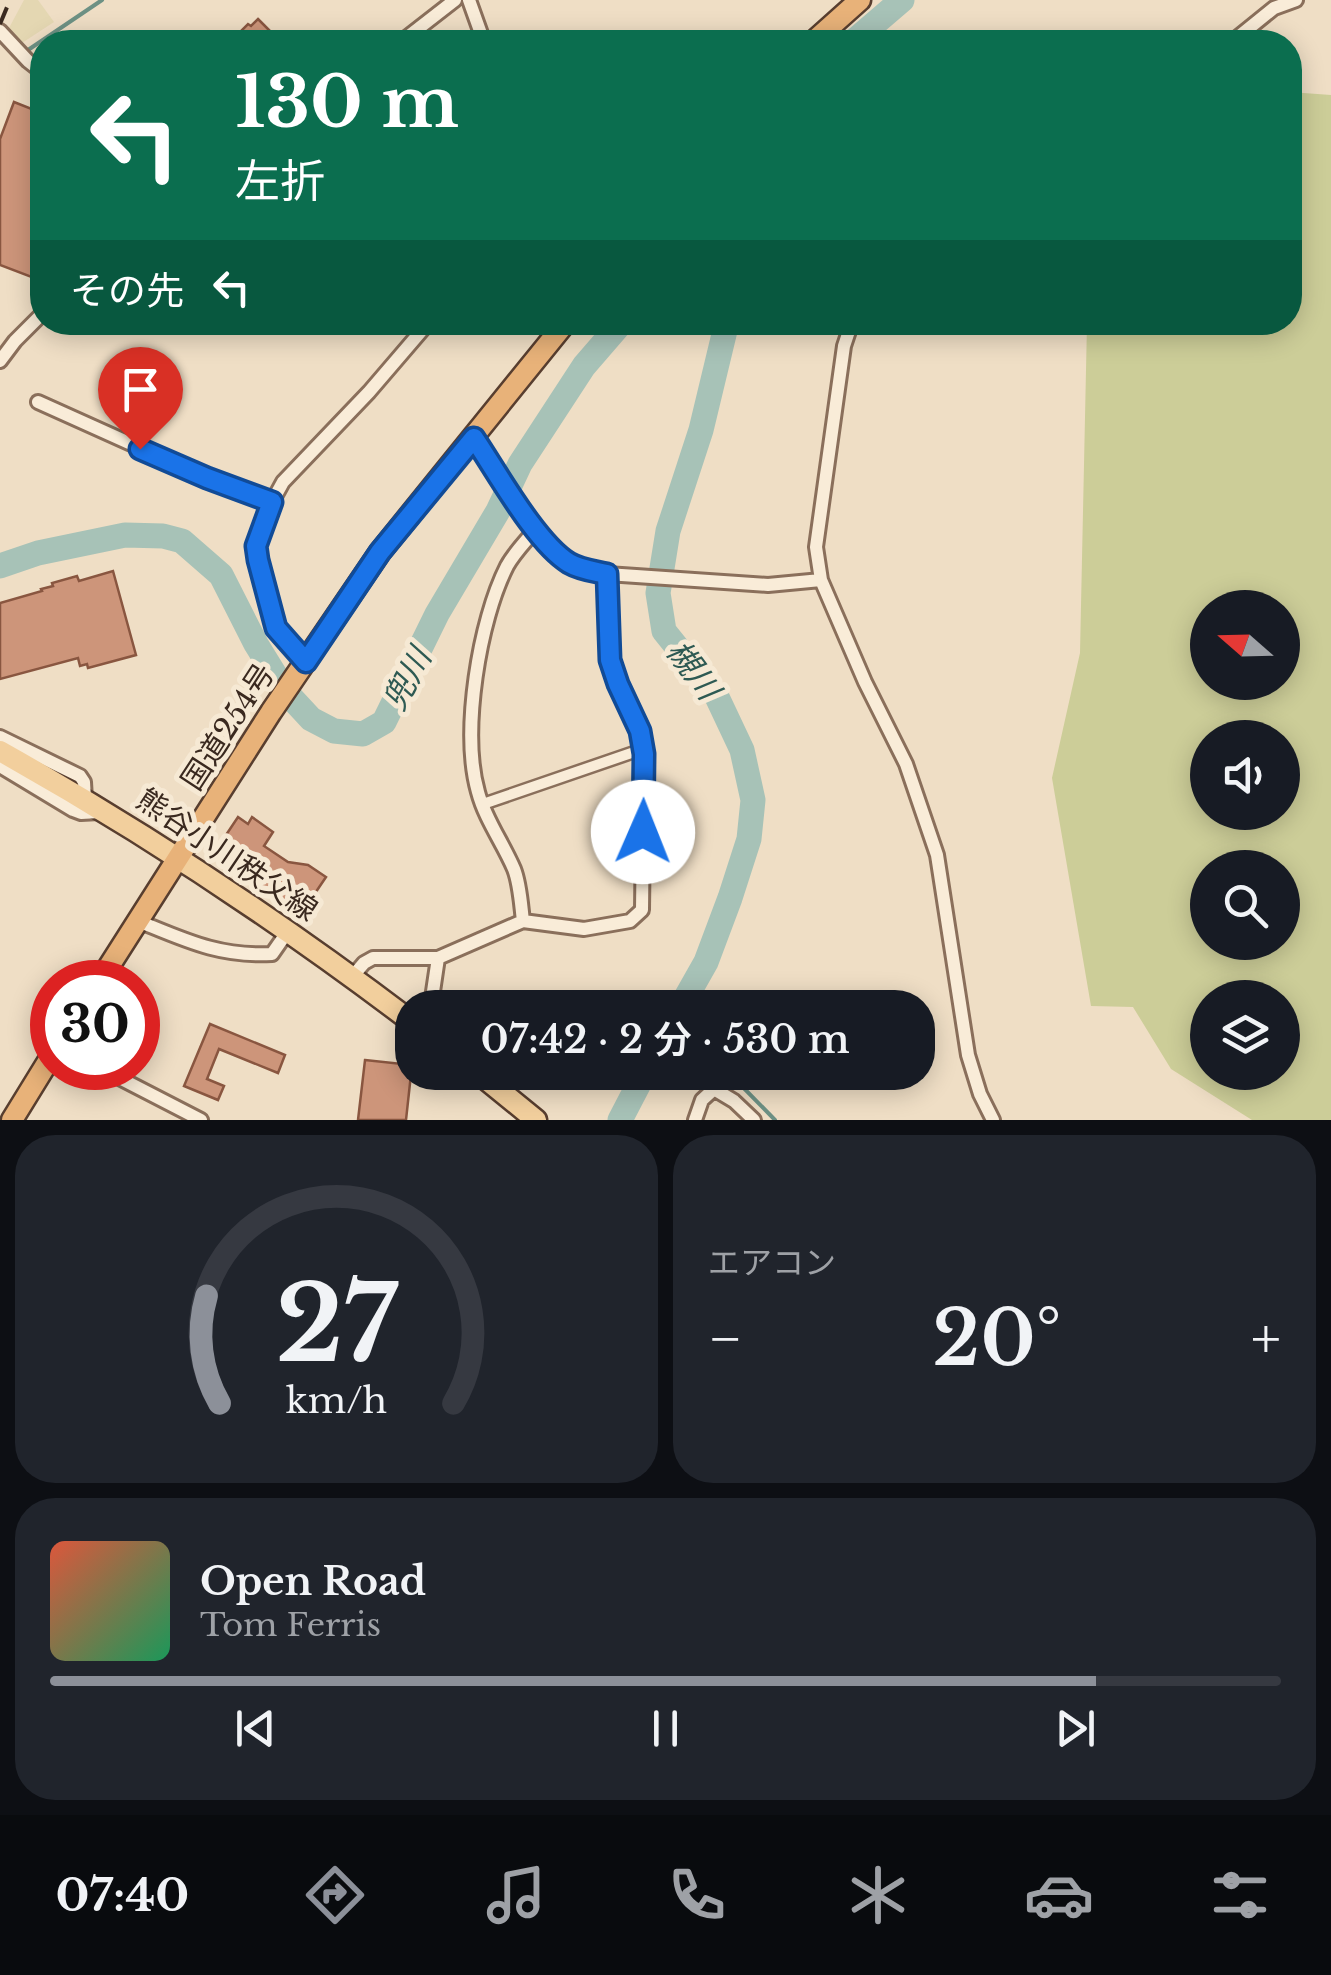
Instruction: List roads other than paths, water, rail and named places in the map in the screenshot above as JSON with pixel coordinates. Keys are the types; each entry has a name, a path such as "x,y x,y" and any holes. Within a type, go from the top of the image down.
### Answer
{"highway":[{"path":"826,30 860,0"},
{"name":"国道254号","path":"112,960 271,712 380,552 556,335"},
{"path":"12,1120 30,1090"}],"main road":[{"name":"熊谷小川秩父線","path":"0,751 180,857 395,1009"},
{"path":"499,1090 536,1120"}],"street":[{"path":"416,30 455,0"},
{"path":"469,0 480,30"},
{"path":"1247,30 1274,8 1296,0"},
{"path":"0,31 30,63"},
{"path":"0,360 30,326"},
{"path":"304,664 276,628 256,546 283,482 370,392 418,335"},
{"path":"848,335 816,547 822,580 843,634 906,764 937,855 968,1055 992,1120"},
{"path":"38,402 190,471 272,502"},
{"path":"474,438 532,526 560,557 579,568 610,574 768,585 822,580"},
{"path":"523,922 515,872 478,793 472,756 479,656 498,586 532,526"},
{"path":"352,976 373,958 438,958 523,922 584,929 630,921 642,910 643,749 640,731 610,660 610,574"},
{"path":"0,737 80,776 86,799"},
{"path":"483,804 643,749"},
{"path":"0,766 73,810 107,812"},
{"path":"138,920 211,950 251,956 272,954 288,931"},
{"path":"433,990 438,958"},
{"path":"695,1120 702,1100 714,1089 754,1120"},
{"path":"143,1090 201,1120"}],"waterway":[{"path":"58,30 102,0"},
{"name":"槻川","path":"867,30 902,0"},
{"name":"兜川","path":"0,566 38,553 125,535 182,541 221,575 285,691 311,719 334,731 363,734 384,722 437,614 498,511 520,464 584,366 611,335"},
{"name":"槻川","path":"690,990 706,962 730,898 749,839 753,800 742,750 717,697 664,631 658,593 668,531 701,430 724,335"},
{"name":"槻川","path":"620,1120 636,1090"},
{"path":"746,1090 775,1120"}],"railway":[{"path":"0,24 10,0"}]}
